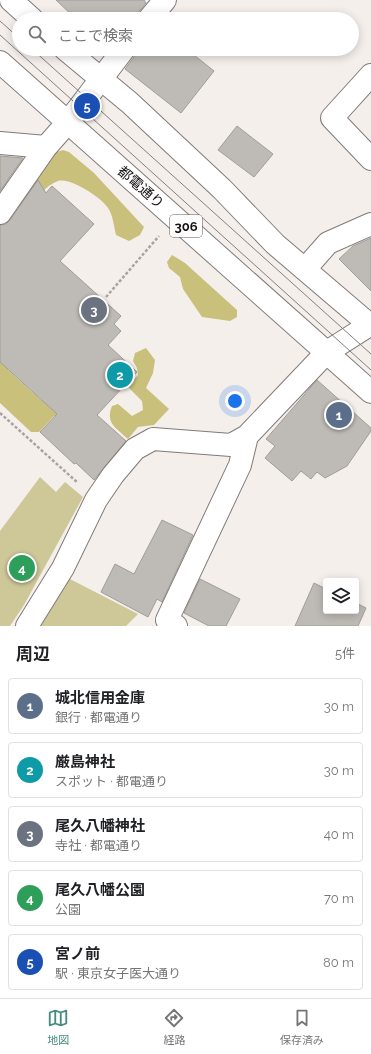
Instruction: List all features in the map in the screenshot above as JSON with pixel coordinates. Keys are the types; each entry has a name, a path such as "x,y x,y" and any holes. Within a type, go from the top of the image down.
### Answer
{"street":[{"path":"11,0 24,12"},
{"path":"155,12 165,0"},
{"path":"27,626 63,568 96,500 113,475 135,449 153,440 231,445 247,436 327,352 371,325 275,244 222,189 130,103 73,56"},
{"path":"0,213 46,147 68,122 118,56"},
{"name":"都電通り","path":"0,62 371,392"},
{"path":"371,75 332,118 371,159"},
{"path":"0,143 46,147"},
{"path":"305,269 328,243 371,224"},
{"path":"176,626 167,620 240,465 247,436"}],"path":[{"path":"106,297 162,233"},
{"path":"0,413 96,500"}],"shaded area":[{"path":"63,150 69,152 94,173 144,227 140,235 129,241 116,235 111,214 105,204 93,194 70,182 58,181 49,186 26,210 20,206 19,197 51,154"},
{"path":"172,255 185,263 237,310 237,317 230,321 202,317 183,289 180,277 169,268 167,262"},
{"path":"41,334 8,370 41,400 80,357 89,366 56,417 54,416 39,432 31,432 0,403 0,337"},
{"path":"146,348 155,360 153,373 146,388 169,409 154,425 138,427 128,439 113,425 110,412 112,406 118,404 132,416 143,410 142,401 129,388 131,382 138,375 137,368 133,361 135,353"},
{"path":"40,477 56,492 65,482 83,497 24,605 10,626 0,626 0,531"},
{"path":"68,578 138,614 126,626 41,626"}],"building":[{"path":"56,0 144,0 146,3 139,12 69,12"},
{"path":"195,56 214,71 181,113 125,69 134,57"},
{"path":"237,126 273,154 254,177 218,150"},
{"path":"0,156 23,158 0,191"},
{"path":"38,180 46,193 52,186 94,224 60,261 121,316 114,324 121,331 108,345 137,372 97,415 126,441 94,480 76,463 74,464 40,432 57,414 0,362 0,225 6,224 10,220"},
{"path":"371,238 371,291 339,259 353,246"},
{"path":"317,380 371,428 371,431 347,466 325,478 317,472 311,479 301,471 292,481 265,458 275,446 266,439"},
{"path":"162,520 193,535 162,602 157,599 148,617 101,592 115,564 134,574"},
{"path":"200,579 240,599 226,626 209,626 184,613"},
{"path":"314,583 323,588 323,614 359,614 359,604 366,608 358,626 295,626"}],"tram line":[{"path":"0,21 12,32"},
{"path":"0,35 12,46"},
{"path":"23,56 371,370"},
{"path":"40,56 371,354"}],"place":[{"name":"宮ノ前","path":"87,106"},
{"name":"尾久八幡神社","path":"94,310"},
{"name":"厳島神社","path":"120,375"},
{"name":"城北信用金庫","path":"339,415"},
{"name":"尾久八幡公園","path":"22,568"}]}
